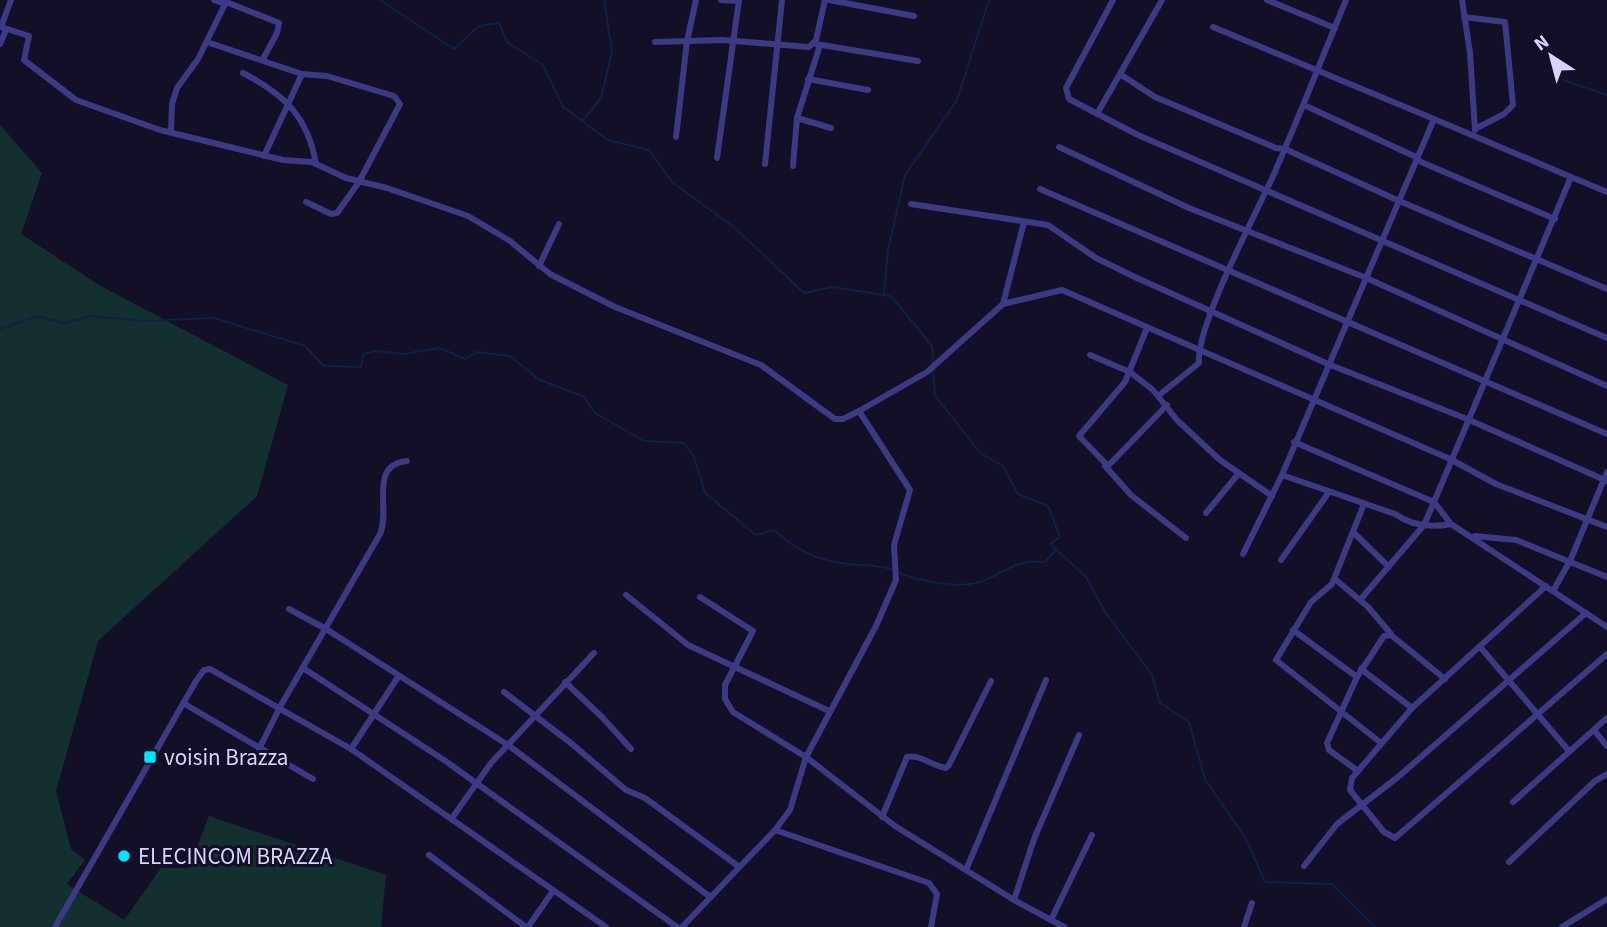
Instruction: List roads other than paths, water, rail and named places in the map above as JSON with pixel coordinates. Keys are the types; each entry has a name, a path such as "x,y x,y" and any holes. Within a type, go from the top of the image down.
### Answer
{"street":[{"path":"11,0 1,26 29,36 24,60 76,100 171,132 264,156 316,164 359,182 387,188 468,216 510,241 539,266 615,307 761,365 835,419 842,419 859,411 927,372 1003,304 1062,290 1198,352 1450,460 1496,484 1607,527"},
{"path":"215,0 267,16 279,23 277,33 263,59"},
{"path":"676,137 687,41 696,0"},
{"path":"717,158 739,1 721,0"},
{"path":"765,164 782,0"},
{"path":"793,166 797,118 827,0 914,16"},
{"path":"1113,0 1066,88 1069,99 1138,135 1607,338"},
{"path":"1097,114 1161,0"},
{"path":"1267,0 1335,28"},
{"path":"1158,396 1199,363 1198,352 1230,269 1304,105 1345,0"},
{"path":"1462,0 1470,53 1475,132"},
{"path":"171,132 173,100 207,42 226,2"},
{"path":"1464,17 1505,22 1513,104 1504,114 1475,132"},
{"path":"1213,27 1434,119 1475,132 1607,192"},
{"path":"0,44 6,30"},
{"path":"655,42 733,41 805,47 817,44 918,61"},
{"path":"207,42 302,74 327,76 399,99 400,104 359,182 334,215 306,202"},
{"path":"243,74 274,90 288,106 309,132 316,164"},
{"path":"264,156 302,74"},
{"path":"1120,74 1155,97 1284,149 1607,289"},
{"path":"808,79 868,89"},
{"path":"1304,105 1416,157 1421,162 1555,219"},
{"path":"797,118 831,128"},
{"path":"1242,554 1282,475 1311,401 1434,119"},
{"path":"1059,147 1248,231 1364,277 1607,386"},
{"path":"1360,600 1423,525 1500,339 1539,259 1571,177"},
{"path":"1040,189 1607,434"},
{"path":"911,204 1057,229 1096,258 1213,312 1328,364 1467,419 1605,480"},
{"path":"1003,304 1024,222"},
{"path":"539,266 559,224"},
{"path":"1147,328 1130,372 1107,406 1079,436 1131,495 1186,538"},
{"path":"1090,355 1130,372 1158,396 1177,420 1208,450 1272,496"},
{"path":"1105,466 1167,405"},
{"path":"303,668 477,783 679,927 775,830 790,810 806,757 876,626 896,580 894,545 910,496 859,411"},
{"path":"1294,442 1434,502 1451,524 1473,536 1607,627"},
{"path":"259,748 383,527 385,474 394,463 407,461"},
{"path":"1553,591 1570,561 1607,472"},
{"path":"1206,513 1239,473"},
{"path":"1282,475 1423,525 1451,524"},
{"path":"1281,560 1329,492"},
{"path":"1364,504 1335,579 1311,602 1277,656 1278,663 1381,743"},
{"path":"1353,532 1389,567"},
{"path":"1473,536 1508,540 1607,577"},
{"path":"1501,555 1508,540"},
{"path":"1335,579 1360,600 1391,635 1446,679"},
{"path":"1546,586 1412,708 1381,743 1349,786 1363,806 1393,839 1607,654"},
{"path":"626,595 672,635 732,667 829,711"},
{"path":"700,597 753,631 732,667 723,692 733,712 806,757 882,817 1014,900 1064,927"},
{"path":"289,609 326,629 508,745 709,896"},
{"path":"1304,866 1337,824 1363,806 1586,613"},
{"path":"1293,630 1357,677"},
{"path":"1358,771 1326,746 1361,669 1384,636 1391,635"},
{"path":"1481,648 1569,751"},
{"path":"452,818 508,745 594,653"},
{"path":"55,927 200,674 211,668 351,749 606,927"},
{"path":"1361,669 1412,708"},
{"path":"351,749 398,677"},
{"path":"966,870 1046,680"},
{"path":"882,817 907,757 914,756 938,767 946,768 950,765 991,681"},
{"path":"565,682 603,717 631,749"},
{"path":"504,692 626,790 645,798 738,866"},
{"path":"183,703 313,779"},
{"path":"1513,802 1530,790 1569,751 1607,719"},
{"path":"1594,730 1607,746"},
{"path":"1014,900 1034,839 1079,735"},
{"path":"1509,862 1595,781 1607,774"},
{"path":"775,830 929,883 937,894 931,927"},
{"path":"1051,920 1093,835"},
{"path":"429,855 527,927 553,891"},
{"path":"1562,927 1607,899"},
{"path":"1244,927 1252,903"}],"waterway":[{"path":"380,0 454,49 479,26 499,23 507,42 543,65 563,107 608,140 649,150 672,182 735,228 804,293 832,287 891,296 932,346 933,362"},
{"path":"583,120 601,98 612,52 604,0"},
{"path":"884,294 888,251 905,175 957,100 989,0"},
{"path":"1563,80 1607,95"},
{"path":"0,329 37,316 64,323 91,316 144,321 214,318 305,346 324,366 361,367 363,354 376,351 403,354 439,348 466,359 476,352 510,356 538,379 584,397 595,413 644,441 684,443 694,457 705,493 756,535 774,530 804,551 825,560 894,570"},
{"path":"933,371 935,395 980,453 1003,466 1018,494 1048,506 1060,537 1050,544 1086,577 1105,612 1152,675 1160,703 1189,722 1205,779 1246,839 1265,882 1332,884 1375,927"},
{"path":"899,573 939,583 970,584 1017,565 1045,562 1056,550"}],"place":[{"name":"voisin Brazza","path":"150,757"},
{"name":"ELECINCOM BRAZZA","path":"124,856"}]}
